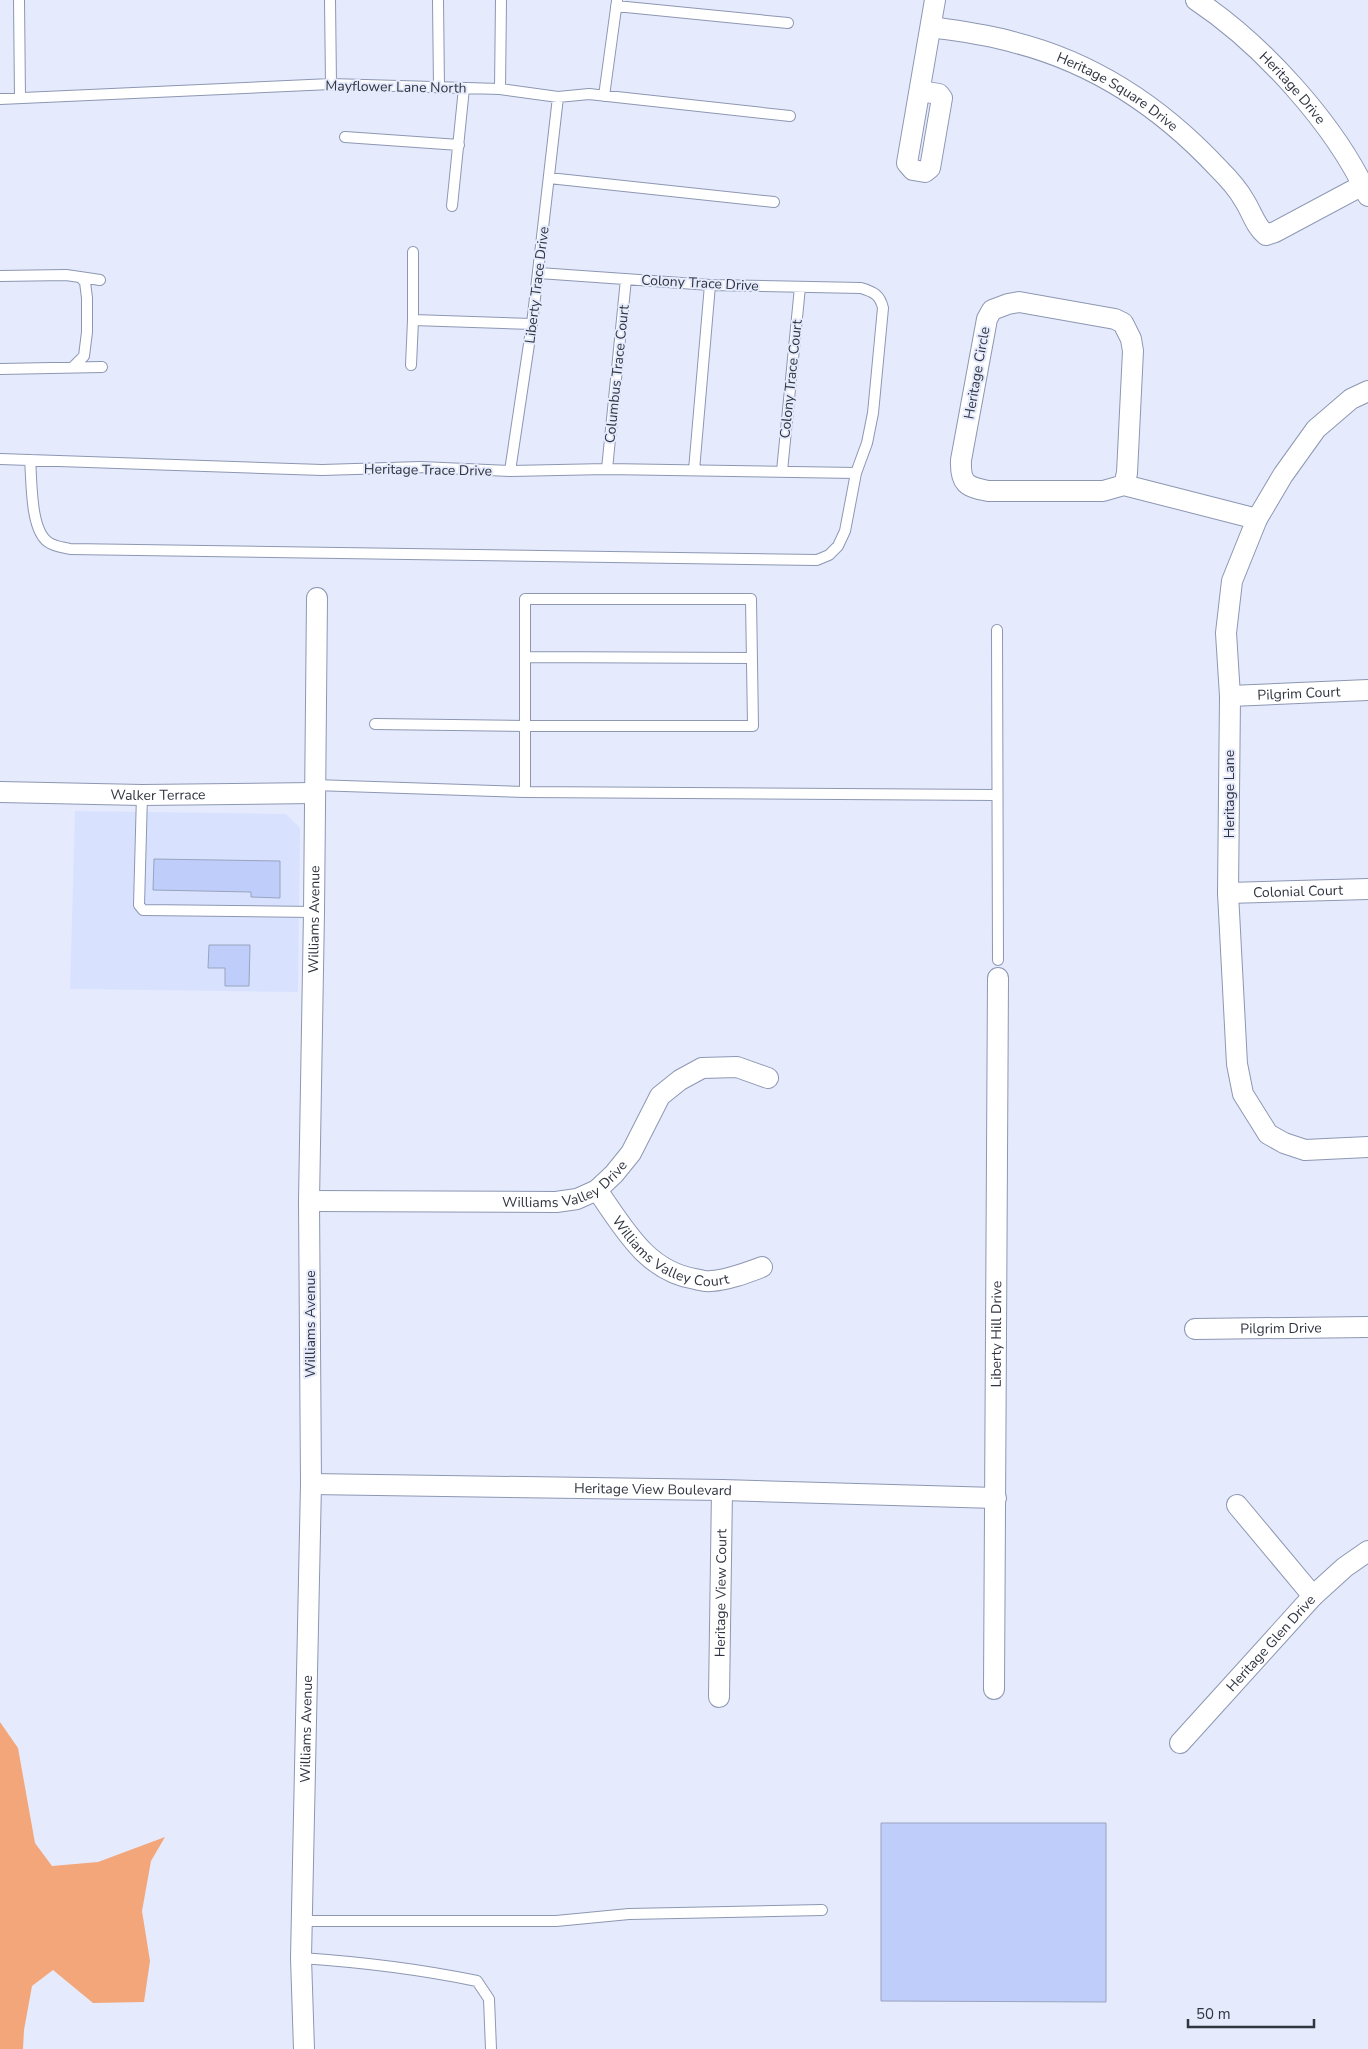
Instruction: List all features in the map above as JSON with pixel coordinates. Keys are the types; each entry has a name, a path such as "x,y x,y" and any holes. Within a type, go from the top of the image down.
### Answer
{"street":[{"path":"920,91 935,0"},
{"name":"Heritage Drive","path":"1196,0 1254,47 1297,91 1333,135 1366,190"},
{"name":"Heritage Square Drive","path":"931,26 1013,41 1071,62 1124,88 1177,127 1218,168 1244,198 1259,229 1266,235 1366,190"},
{"name":"Heritage Circle","path":"1019,302 1115,319 1123,323 1131,339 1133,351 1127,473 1124,485 1103,492 988,491 975,489 964,482 961,472 961,460 986,319 992,310 1019,302"},
{"name":"Heritage Lane","path":"1368,391 1351,399 1316,429 1283,475 1257,519 1232,581 1226,633 1230,696 1228,894 1237,1064 1243,1094 1256,1118 1268,1134 1305,1150 1368,1146"},
{"path":"1124,485 1257,519"},
{"name":"Williams Avenue","path":"304,2049 301,1958 311,1484 309,1201 317,598"},
{"name":"Pilgrim Court","path":"1230,696 1368,690"},
{"name":"Walker Terrace","path":"0,792 142,795 314,789"},
{"name":"Colonial Court","path":"1228,894 1368,889"},
{"name":"Liberty Hill Drive","path":"994,1689 998,969"},
{"name":"Williams Valley Drive","path":"309,1201 556,1202 577,1199 597,1190 617,1170 631,1153 660,1096 680,1080 702,1068 737,1067 768,1078"},
{"name":"Williams Valley Court","path":"597,1190 629,1235 655,1263 679,1276 710,1281 737,1276 762,1268"},
{"name":"Pilgrim Drive","path":"1195,1329 1368,1327"},
{"name":"Heritage View Boulevard","path":"311,1484 722,1490 996,1498"},
{"name":"Heritage View Court","path":"719,1697 722,1490"},
{"path":"1237,1505 1313,1596"},
{"name":"Heritage Glen Drive","path":"1180,1743 1313,1596 1345,1567 1368,1551"}],"lane":[{"path":"19,0 20,98"},
{"path":"330,0 331,84"},
{"path":"438,0 439,88"},
{"path":"500,90 501,0"},
{"path":"604,96 617,3 788,23"},
{"name":"Mayflower Lane North","path":"0,99 331,84 500,90 558,98 589,94 790,116"},
{"path":"452,206 464,88"},
{"name":"Liberty Trace Drive","path":"510,471 539,273 558,98"},
{"path":"345,137 459,145"},
{"path":"549,178 774,202"},
{"path":"412,364 413,252"},
{"name":"Colony Trace Drive","path":"539,273 710,285 861,288 873,291 881,298 883,308 873,413 867,443 856,473"},
{"path":"0,276 66,275 100,280"},
{"path":"73,367 84,356 87,332 85,282 80,277"},
{"name":"Columbus Trace Court","path":"607,469 626,279"},
{"path":"694,470 710,285"},
{"name":"Colony Trace Court","path":"782,471 800,287"},
{"path":"413,320 532,324"},
{"path":"0,369 102,367"},
{"name":"Heritage Trace Drive","path":"0,459 322,470 421,468 510,471 607,469 856,473"},
{"path":"30,460 35,514 38,530 43,537 58,547 100,549 817,560 829,555 838,546 845,531 856,473"},
{"path":"375,724 525,726 753,726 750,599 525,599 525,726 525,792"},
{"path":"997,630 998,969"},
{"path":"525,657 751,658"},
{"path":"314,789 996,795"},
{"path":"142,795 139,905 143,910 314,912"},
{"path":"302,1921 556,1921 629,1914 822,1910"},
{"path":"301,1958 358,1962 437,1973 477,1981 489,1999 491,2049"}],"shaded area":[{"path":"75,811 286,814 300,828 298,992 70,989"},
{"path":"0,1722 18,1748 35,1843 52,1866 98,1862 165,1837 151,1861 142,1911 150,1961 144,2002 93,2003 53,1970 32,1986 24,2030 23,2049 0,2049"}],"building":[{"path":"154,859 280,861 280,898 251,897 251,892 153,890"},
{"path":"209,945 250,945 249,986 225,986 225,968 208,968"},
{"path":"881,1823 1106,1823 1106,2002 881,2001"}]}
